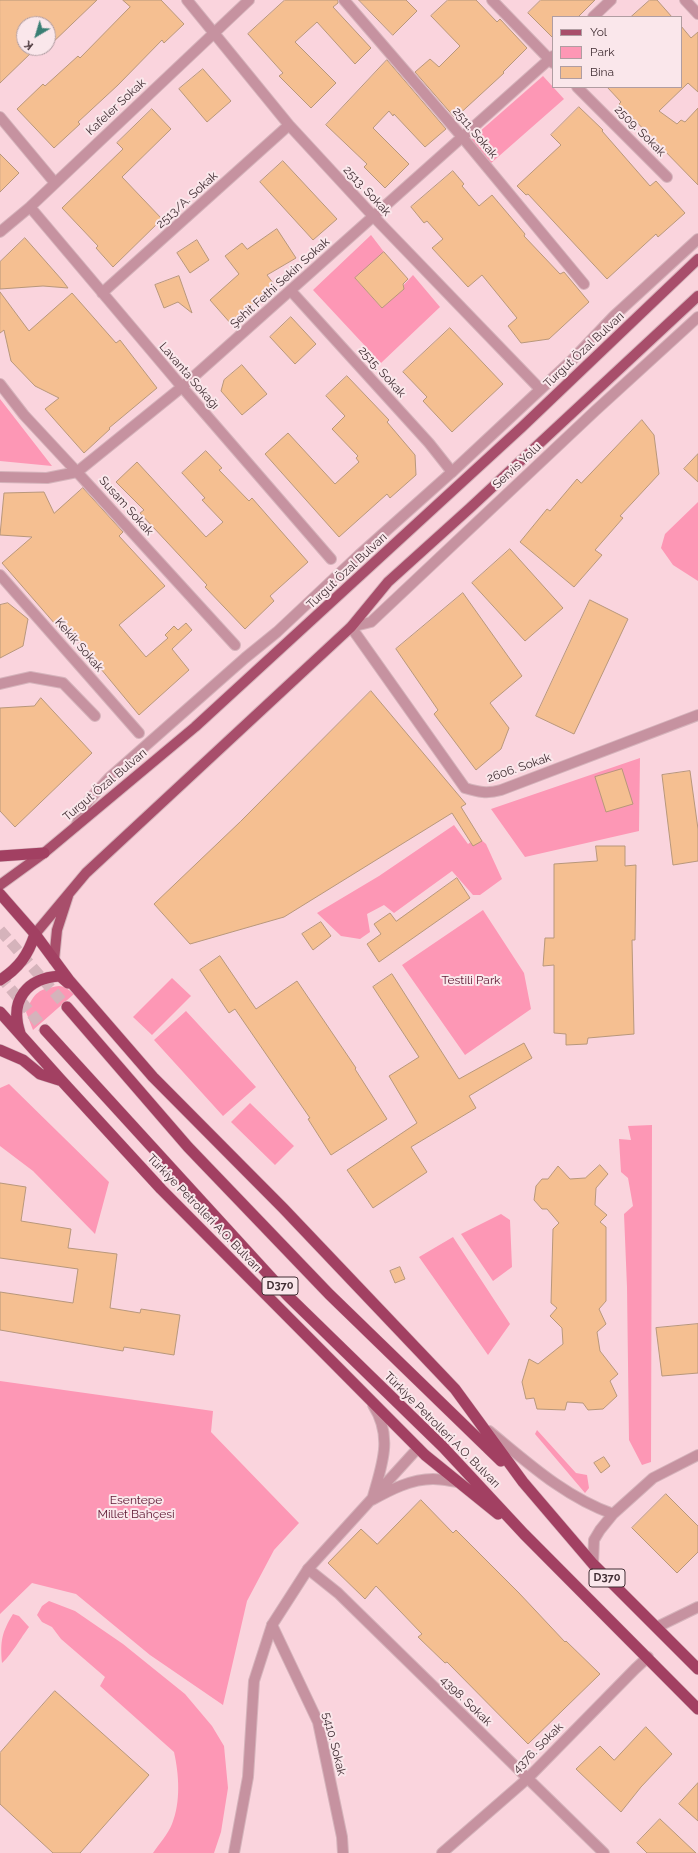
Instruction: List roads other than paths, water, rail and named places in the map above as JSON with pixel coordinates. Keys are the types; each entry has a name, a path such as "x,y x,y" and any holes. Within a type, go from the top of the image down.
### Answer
{"highway":[{"path":"0,856 44,852"},
{"name":"Türkiye Petrolleri A.O. Bulvarı","path":"0,894 153,1077 282,1208 455,1389 523,1482 593,1564 698,1669"},
{"path":"0,980 11,973 25,958 35,934"},
{"path":"21,1036 16,1012 19,1000 26,989 36,981 47,977 60,976 84,996"},
{"name":"Türkiye Petrolleri A.O. Bulvarı","path":"67,1007 204,1164 329,1294 523,1482"},
{"name":"Türkiye Petrolleri A.O. Bulvarı","path":"0,1012 161,1189 432,1462 524,1534"},
{"name":"Türkiye Petrolleri A.O. Bulvarı","path":"45,1030 288,1296 443,1447 524,1534 648,1657 698,1709"},
{"path":"0,1050 22,1060 40,1074 61,1080"}],"main road":[{"name":"Turgut Özal Bulvarı","path":"0,885 44,852 195,727 294,638 623,332 698,259"},
{"path":"35,934 70,891 108,851 351,627 388,582 470,508 698,296"},
{"path":"54,960 57,930 70,891"}],"street":[{"name":"2513. Sokak","path":"187,0 289,125 374,217 540,389"},
{"name":"Kafeler Sokak","path":"0,232 30,207 249,0"},
{"name":"2511. Sokak","path":"344,0 463,138 584,284"},
{"path":"492,0 552,60"},
{"path":"594,16 611,0"},
{"path":"685,0 698,14"},
{"name":"Şehit Fethi Sekin Sokak","path":"0,477 47,478 77,472 182,387 552,60"},
{"name":"2509. Sokak","path":"578,88 667,177"},
{"path":"0,117 55,183"},
{"name":"2513/A. Sokak","path":"102,293 289,125"},
{"name":"Lavanta Sokağı","path":"30,207 182,387 331,559"},
{"path":"76,826 88,801 109,778 277,632 359,555 452,472 572,360 614,316 698,239"},
{"name":"2515. Sokak","path":"291,291 429,443 452,472"},
{"name":"Servis Yolu","path":"351,627 370,622 595,411 698,317"},
{"name":"Susam Sokak","path":"0,384 24,415 235,645"},
{"name":"Kekik Sokak","path":"0,575 139,733"},
{"name":"2606. Sokak","path":"351,627 465,788 478,792 489,793 501,790 698,715"},
{"path":"0,684 30,677 63,683 95,716"},
{"path":"367,1397 377,1411 386,1440 383,1460 372,1500"},
{"path":"481,1425 534,1469 578,1499 613,1514"},
{"path":"234,1853 248,1778 254,1681 272,1625 308,1569 418,1448"},
{"path":"593,1564 594,1540 613,1514 653,1478 698,1455"},
{"path":"372,1500 392,1489 412,1482 433,1479 457,1482"},
{"name":"4398. Sokak","path":"308,1569 338,1593 604,1853"},
{"path":"657,1627 698,1607"},
{"name":"5410. Sokak","path":"272,1625 318,1722 342,1837 343,1853"},
{"name":"4376. Sokak","path":"442,1853 527,1779 648,1657"}],"tunnel":[{"path":"0,930 67,1007"},
{"path":"0,976 45,1030"}],"park label":[{"name":"Testili Park","path":"471,980"},
{"name":"Esentepe Millet Bahçesi","path":"136,1507"}]}
